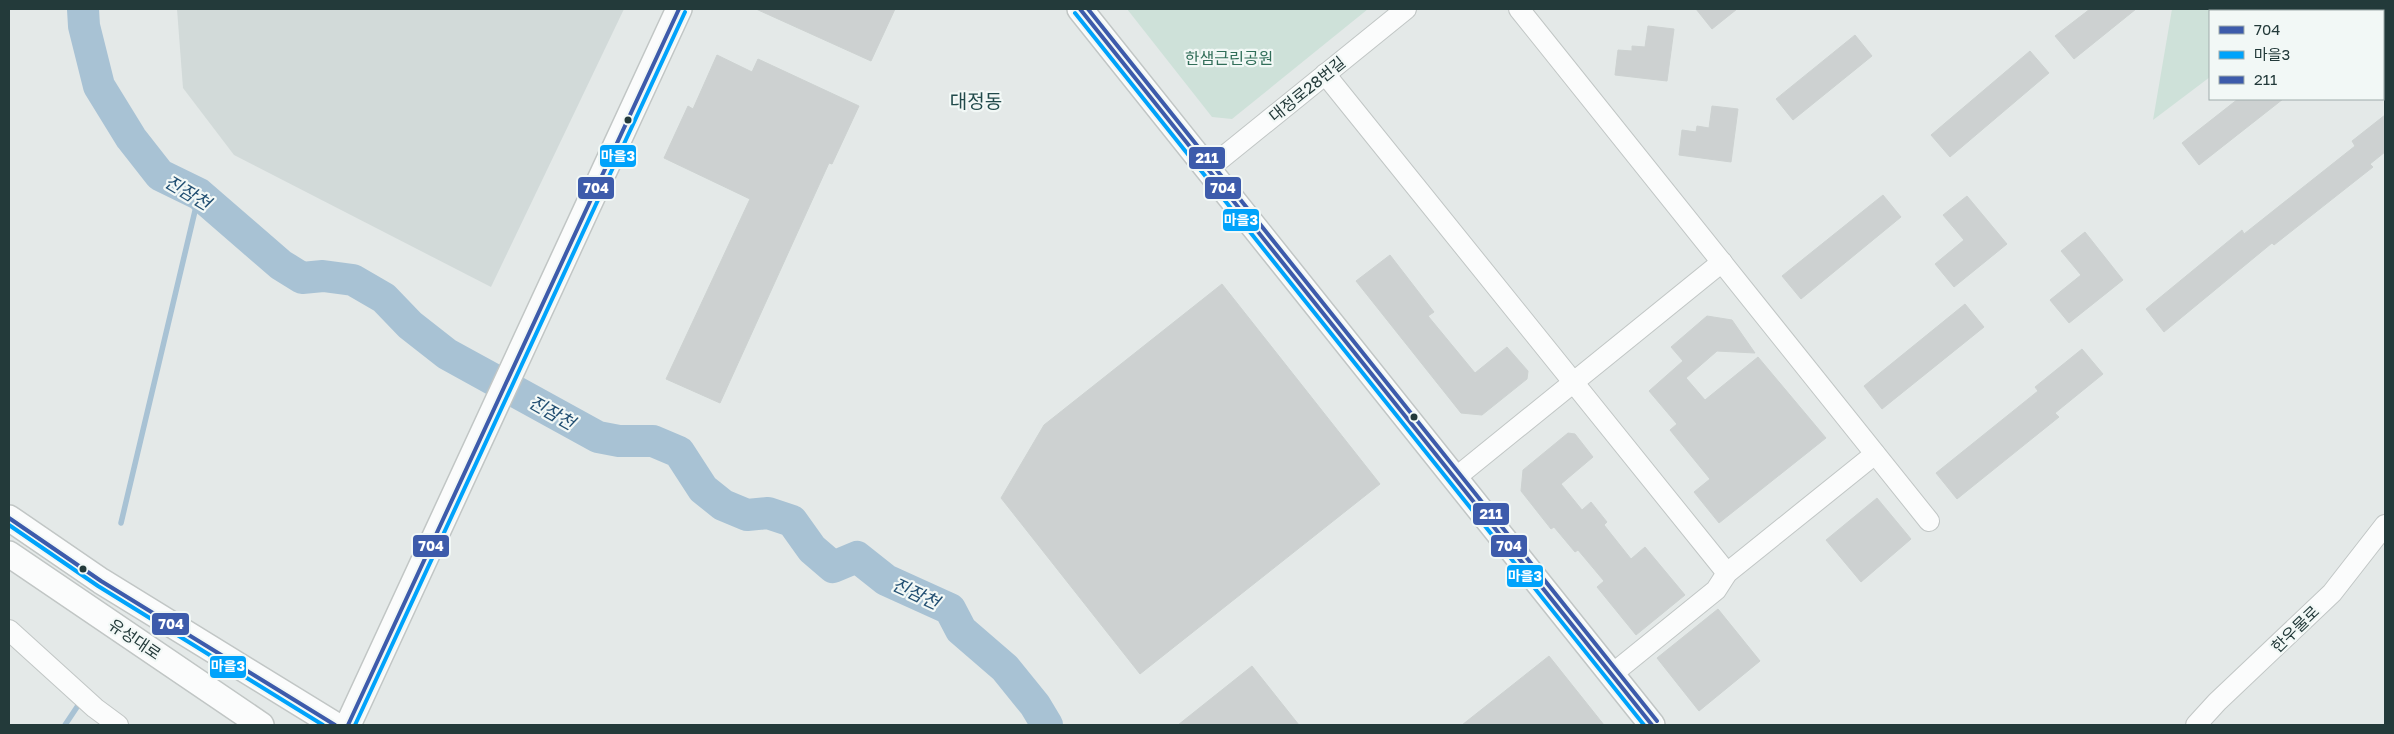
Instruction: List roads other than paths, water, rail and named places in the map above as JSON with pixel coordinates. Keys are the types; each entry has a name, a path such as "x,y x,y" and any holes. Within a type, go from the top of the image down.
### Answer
{"street":[{"path":"348,725 679,9"},
{"path":"1080,9 1652,725"},
{"name":"대정로28번길","path":"1207,170 1406,9"},
{"path":"1520,9 1930,522"},
{"path":"1325,74 1727,573"},
{"path":"1454,479 1722,262"},
{"path":"1611,675 1716,590 1727,573 1875,454"},
{"name":"유성대로","path":"9,518 101,582 335,725"},
{"name":"한우물로","path":"2196,725 2217,702 2332,593 2385,525"},
{"name":"유성대로","path":"9,554 261,725"},
{"path":"9,630 95,708 118,725"}],"waterway":[{"name":"진잠천","path":"83,9 84,26 99,86 131,138 160,175 199,194 281,265 302,278 323,276 353,280 384,298 410,325 447,354 598,437 619,441 653,441 679,452 703,489 723,505 747,515 768,513 792,521 812,549 833,567 857,557 886,580 950,609 961,630 1005,668 1035,705 1047,725"},
{"path":"121,523 199,194"},
{"path":"65,725 77,707"}],"district":[{"name":"대정동","path":"976,100"}],"park label":[{"name":"한샘근린공원","path":"1229,58"}]}
